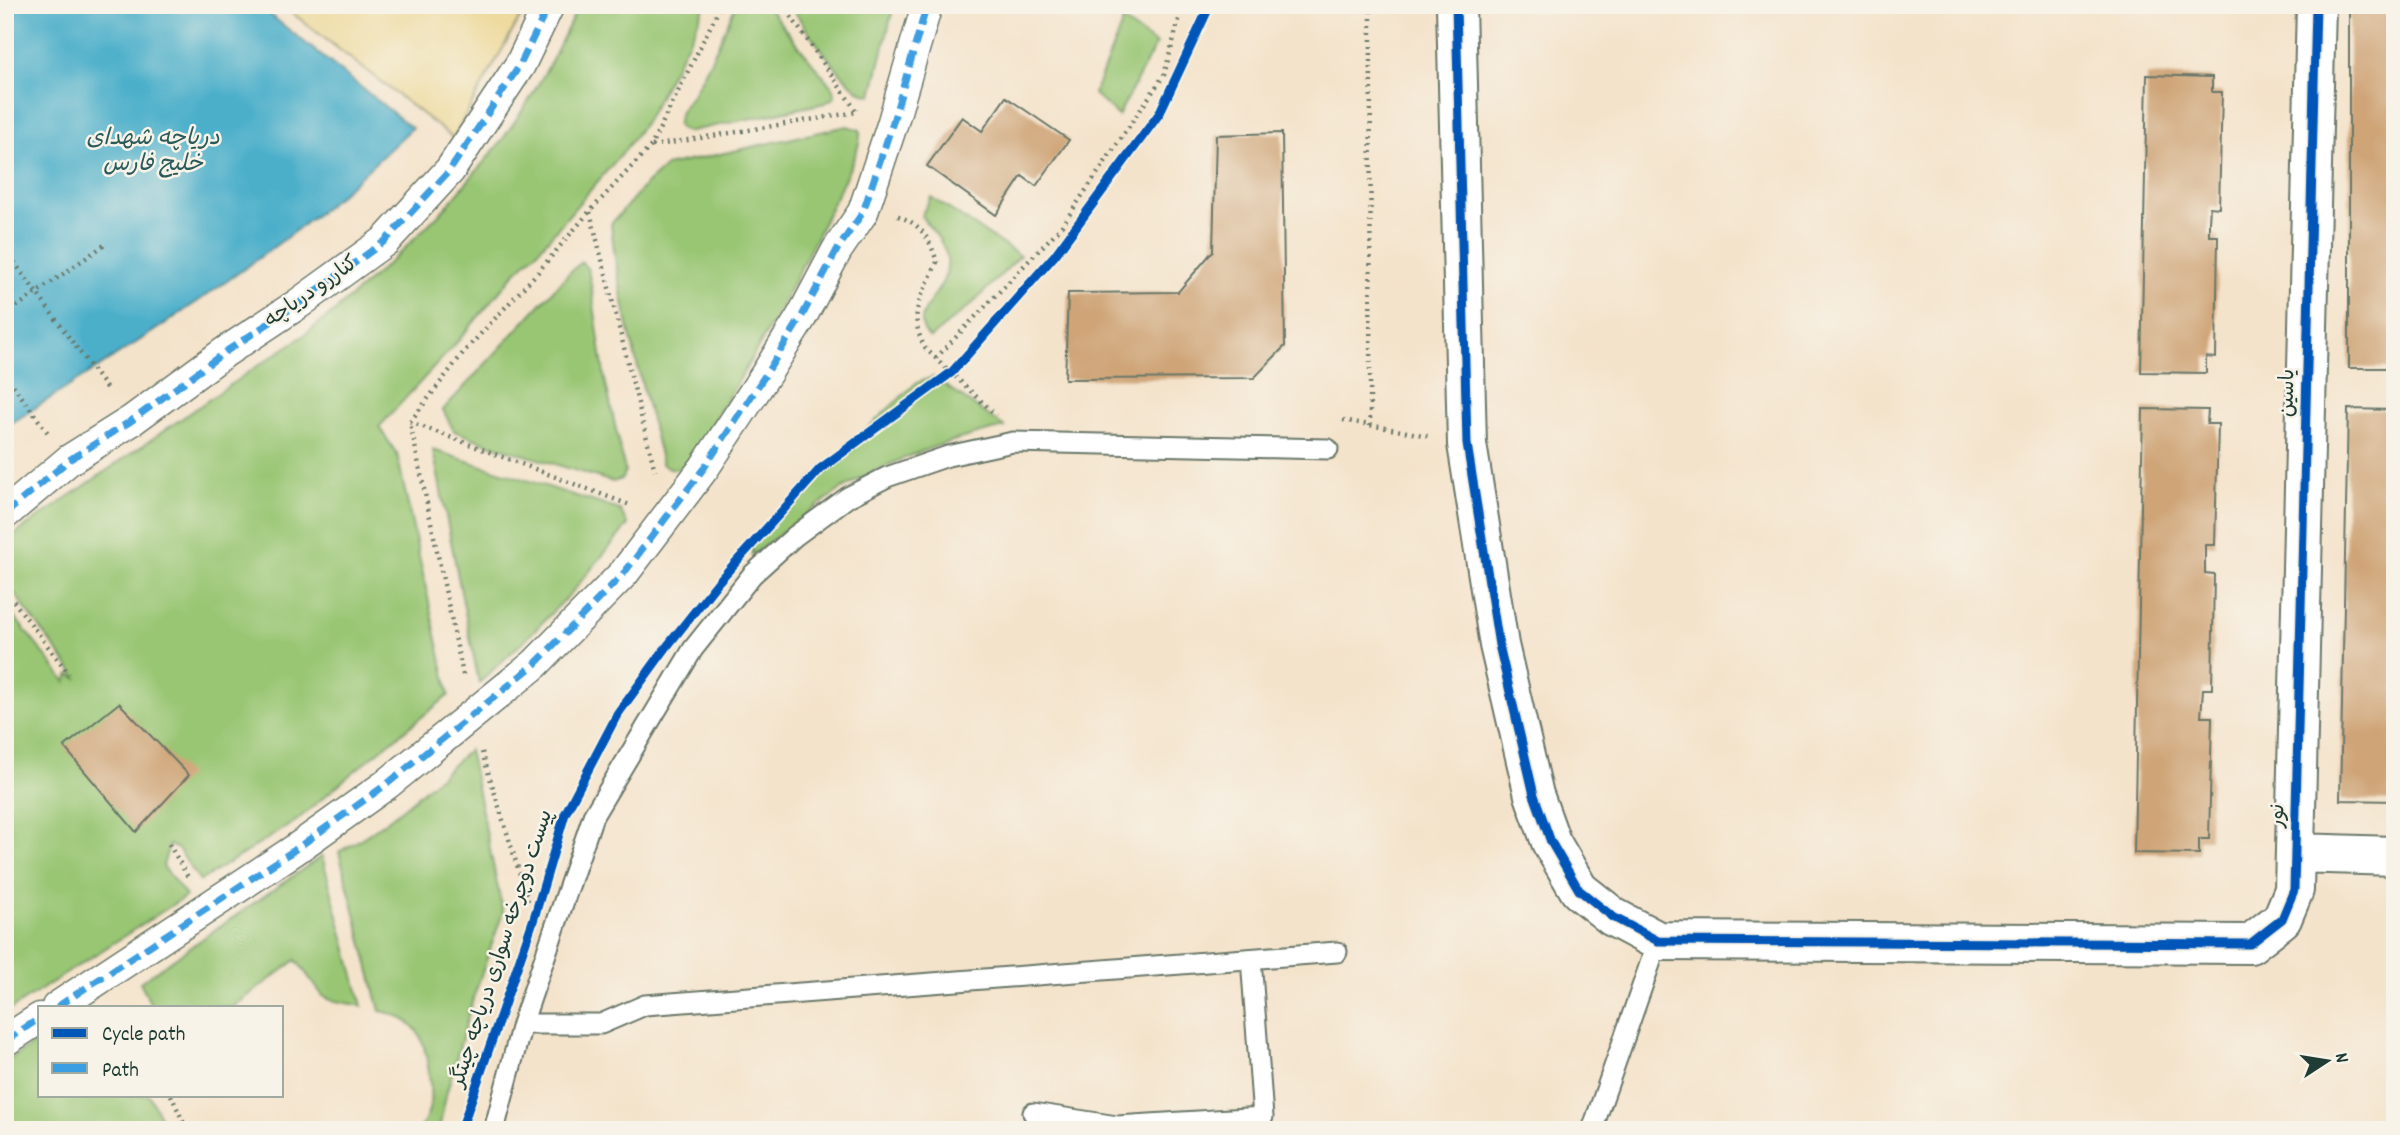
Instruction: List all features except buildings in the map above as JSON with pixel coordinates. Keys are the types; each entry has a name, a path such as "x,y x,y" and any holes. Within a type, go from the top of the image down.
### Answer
{"street":[{"name":"کناررو دریاچه","path":"5,514 69,460 131,421 385,241 450,170 520,65 549,5"},
{"path":"59,1006 314,837 387,785 535,664 624,573 667,519 766,374 802,316 837,250 863,212 927,5"},
{"path":"1457,5 1467,444 1499,645 1534,795 1551,842 1580,890 1613,917 1658,941 2250,944 2282,919 2294,890 2295,853"},
{"name":"یاسین","path":"2298,781 2316,5"},
{"name":"نور","path":"2298,781 2295,853 2395,856"},
{"path":"5,1041 38,1019"}],"lane":[{"path":"494,1130 522,1024 593,816 693,649 752,575 795,536 848,497 887,477 948,456 1013,442 1328,449"},
{"path":"1592,1130 1658,941"},
{"path":"522,1024 601,1024 645,1005 1337,952"},
{"path":"1033,1113 1117,1126 1263,1117 1251,959"}],"path":[{"path":"534,905 471,716 410,422 463,353 651,146 721,5"},
{"path":"651,146 857,112 783,5"},
{"path":"936,358 1061,227 1164,75 1183,5"},
{"path":"1370,426 1371,5"},
{"path":"590,211 667,519"},
{"path":"863,212 891,214 911,220 923,230 932,245 937,262 917,303 918,335 925,348 998,417"},
{"path":"5,315 107,243"},
{"path":"14,262 110,394"},
{"path":"941,380 961,362"},
{"path":"5,374 47,432"},
{"path":"1337,419 1467,444"},
{"path":"410,422 667,519"},
{"path":"5,590 69,674"},
{"path":"171,1096 187,1130"}],"green space":[{"path":"579,5 705,5 647,119 624,151 379,427 397,454 449,695 296,821 200,881 178,849 169,845 163,866 186,896 5,1013 5,605 66,682 69,674 78,679 5,581 5,541 299,339 334,312 402,251 446,207 500,143 551,62"},
{"path":"736,5 766,5 832,87 835,97 825,103 686,132 678,127 680,113 706,71"},
{"path":"791,5 894,5 872,95 861,92 844,77"},
{"path":"1123,21 1156,44 1118,116 1094,94"},
{"path":"847,126 860,130 856,154 795,280 696,452 682,467 667,467 662,464 632,345 611,224 645,185 666,166"},
{"path":"931,197 1020,256 972,304 930,338 923,329 922,319 947,271 946,253 941,241 921,216"},
{"path":"582,262 588,270 591,284 604,375 625,471 622,479 613,482 454,431 443,410"},
{"path":"933,377 1005,427 941,445 858,480 817,506 752,555 751,546 811,481 916,383"},
{"path":"433,450 620,510 628,525 573,591 479,683"},
{"path":"469,750 503,912 473,999 439,1130 419,1130 428,1115 430,1097 423,1044 418,1032 409,1023 398,1016 380,1011 339,852 391,818"},
{"path":"322,856 362,1006 323,996 296,960 234,1006 152,1006 140,982"},
{"path":"38,1040 38,1096 150,1096 167,1130 11,1130 5,1121 5,1063"}],"sand":[{"path":"282,5 527,5 453,138"}],"water":[{"name":"دریاچه شهدای خلیج فارس","path":"5,5 258,5 412,128 341,194 242,271 5,427"}],"marked path":[{"path":"5,514 69,460 131,421 385,241 450,170 520,65 549,5"},
{"path":"59,1006 293,851 387,784 535,664 624,573 704,468 766,374 802,316 837,250 863,212 927,5"},
{"path":"5,1041 38,1019"}],"cycle path":[{"name":"پیست دوچرخه سواری دریاچه چیتگر","path":"461,1130 534,918 565,814 617,715 718,582 820,469 952,372 1055,255 1159,114 1210,5"},
{"path":"1456,5 1467,444 1499,645 1534,795 1551,842 1579,890 1613,917 1658,941 2250,944 2282,919 2294,890 2316,5"}]}
